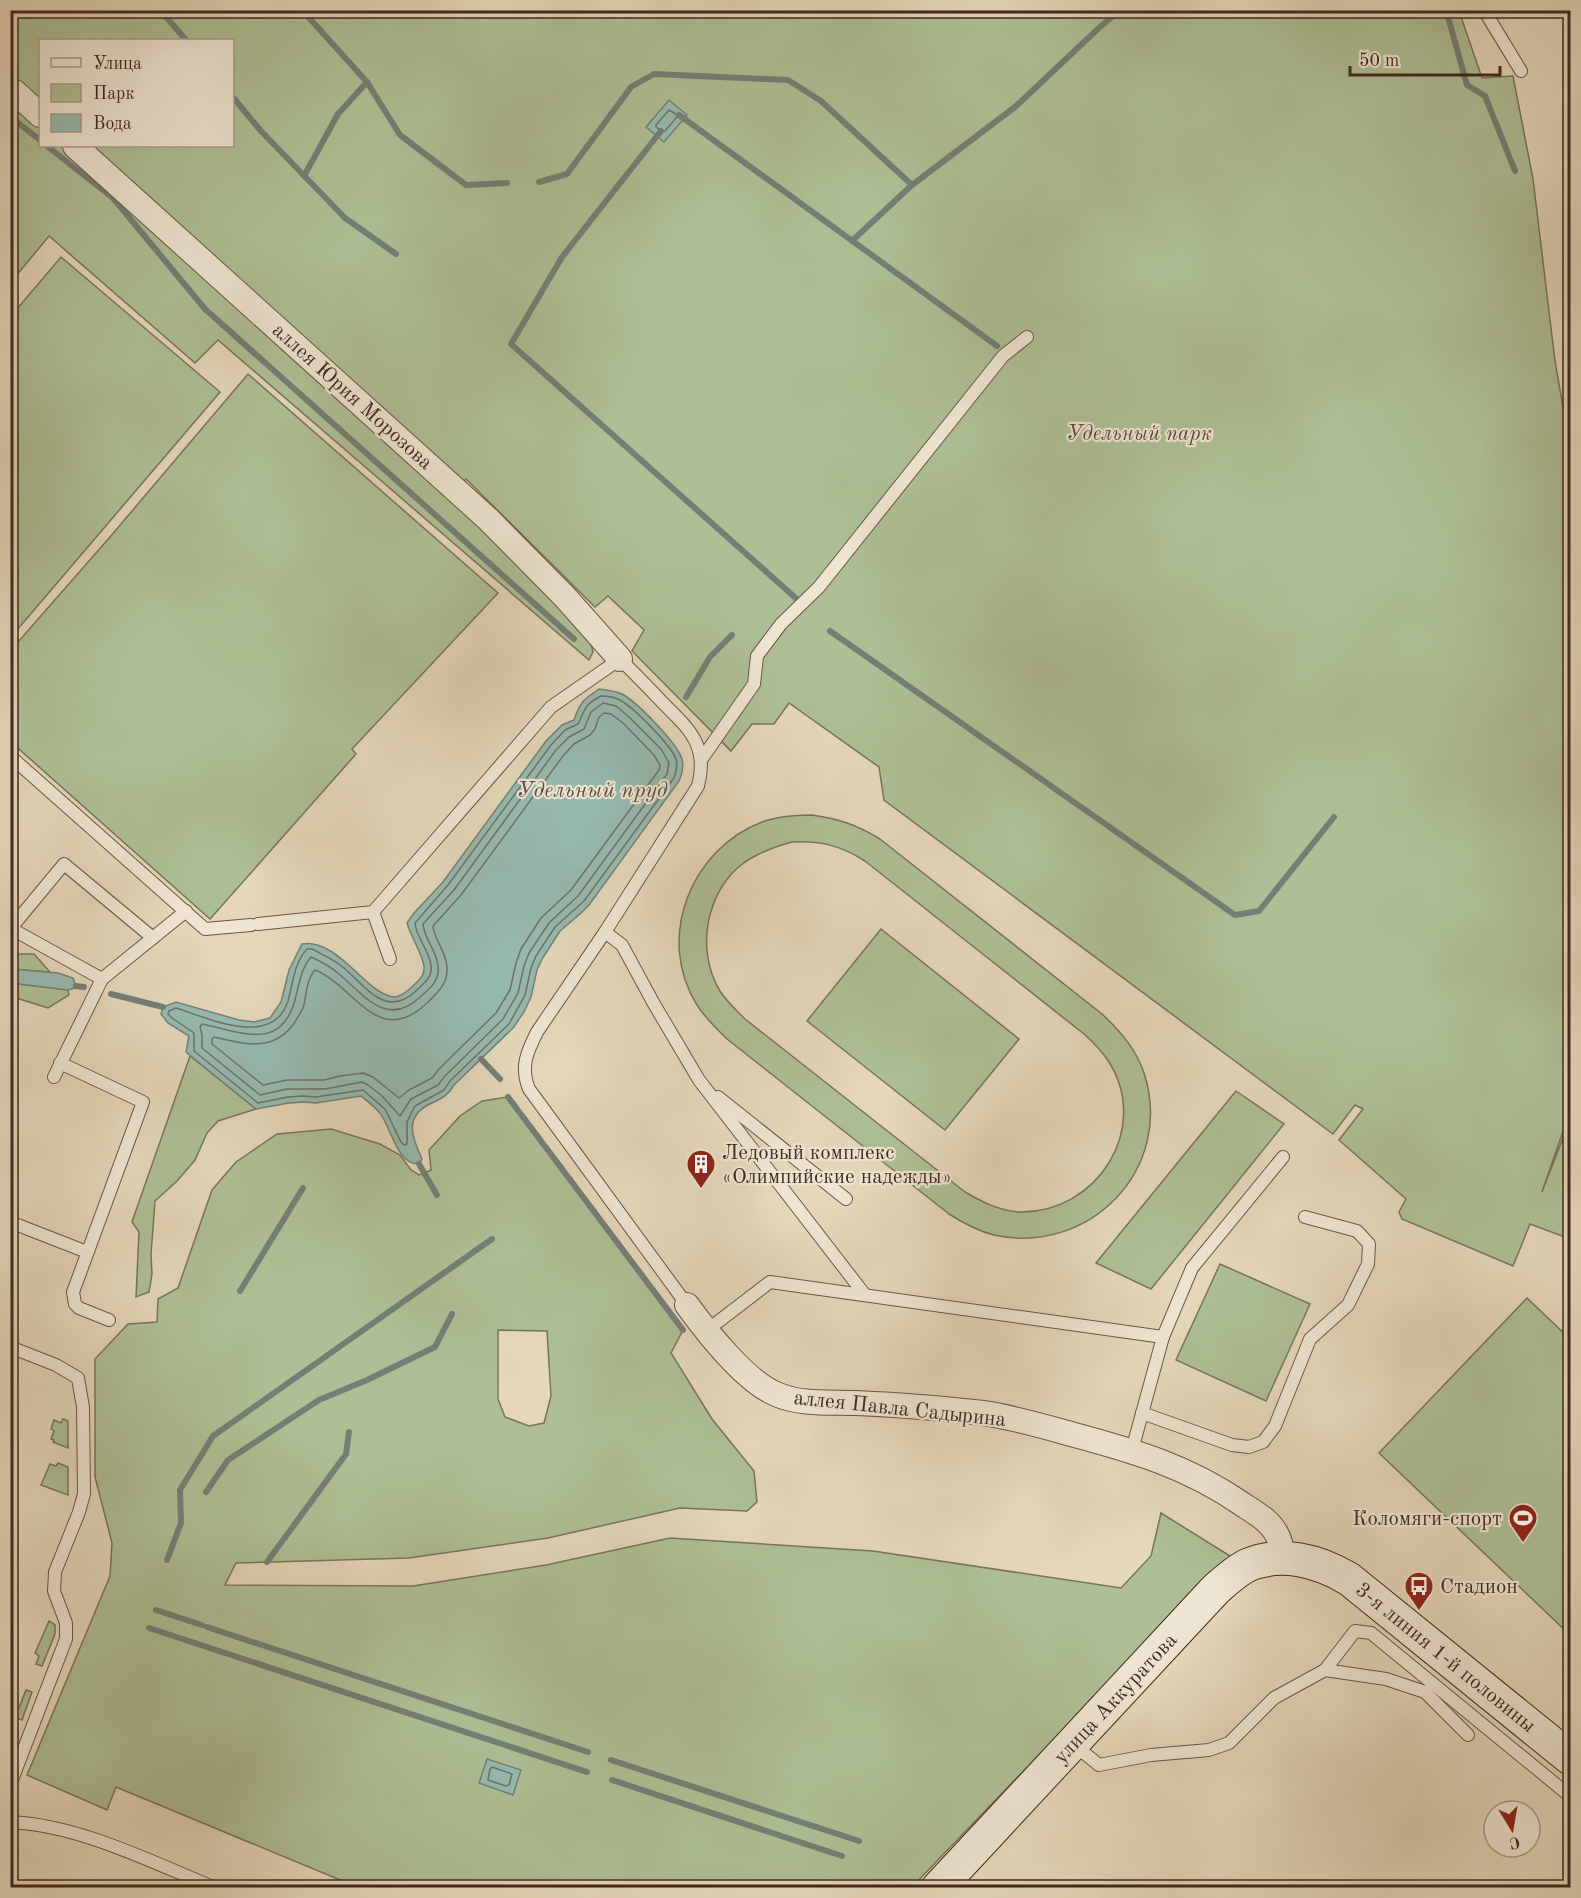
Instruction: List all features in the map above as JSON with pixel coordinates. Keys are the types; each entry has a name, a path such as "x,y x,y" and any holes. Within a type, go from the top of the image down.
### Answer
{"street":[{"path":"13,96 39,114"},
{"name":"аллея Юрия Морозова","path":"76,147 488,519 565,597 620,658"},
{"name":"аллея Павла Садырина","path":"687,1305 706,1331 754,1382 776,1394 799,1400 913,1406 985,1413 1132,1450 1177,1467 1215,1486 1249,1508 1269,1523 1277,1533 1282,1559"},
{"name":"улица Аккуратова","path":"938,1887 1216,1589 1247,1566 1264,1560 1299,1559 1317,1563"},
{"name":"3-я линия 1-й половины","path":"1317,1563 1349,1579 1570,1758"}],"lane":[{"path":"1484,10 1521,71"},
{"path":"701,760 754,684 757,656 781,624 819,587 1003,356 1027,337"},
{"path":"10,756 206,929 373,912 551,707 620,658 689,729 697,744 701,760 698,786 605,932 537,1032 527,1056 524,1072 529,1089 687,1305"},
{"path":"102,979 11,928 64,864 153,938"},
{"path":"54,1077 102,979 186,911"},
{"path":"373,912 390,960"},
{"path":"605,932 622,945 702,1084 865,1295"},
{"path":"60,1063 143,1102 73,1292 75,1304 82,1310 109,1320"},
{"path":"702,1084 846,1199"},
{"path":"1132,1450 1163,1337 1192,1268 1283,1157"},
{"path":"1142,1413 1232,1445 1249,1447 1263,1442 1275,1426 1310,1339 1348,1305 1368,1264 1369,1244 1357,1231 1305,1217"},
{"path":"10,1222 87,1252"},
{"path":"706,1331 770,1282 1163,1337"},
{"path":"10,1347 56,1365 78,1377 83,1407 84,1494 55,1572 54,1591 66,1623 66,1639 10,1785"},
{"path":"1072,1744 1099,1765 1151,1755 1209,1750 1229,1743 1274,1698 1325,1670 1355,1631 1371,1633 1570,1796"},
{"path":"1325,1670 1386,1679 1425,1692 1468,1735"},
{"path":"10,1822 31,1823 94,1839 215,1887"}],"green space":[{"name":"Удельный парк","path":"11,11 1459,11 1482,78 1513,76 1533,179 1555,361 1570,448 1570,1111 1542,1192 1566,1130 1570,1131 1570,1239 1530,1224 1513,1266 1402,1219 1399,1212 1406,1199 1339,1140 1363,1109 1355,1105 1333,1134 884,800 879,767 789,703 774,724 752,724 731,751 632,651 644,630 608,596 595,607 466,479 449,496 559,602 590,641 593,652 589,660 218,340 195,363 49,236 11,282"},
{"path":"61,257 220,392 11,637 11,316"},
{"path":"248,374 498,593 352,749 356,754 210,919 11,742 11,650"},
{"path":"812,815 848,823 880,839 1102,1014 1127,1041 1144,1073 1150,1108 1147,1141 1135,1172 1117,1198 1092,1218 1062,1232 1029,1238 994,1235 965,1224 949,1214 727,1039 700,1010 685,979 679,952 680,925 687,898 699,874 716,853 737,835 768,820 787,816","holes":["821,843 839,848 865,861 1084,1034 1101,1051 1109,1062 1120,1088 1124,1114 1120,1139 1109,1162 1093,1183 1072,1198 1048,1209 1020,1212 998,1208 978,1199 965,1192 745,1019 729,1002 720,991 708,959 708,924 719,891 729,877 753,857 785,844"]},
{"path":"881,929 1019,1039 945,1130 807,1021"},
{"path":"11,954 34,954 50,972 11,969"},
{"path":"11,983 68,990 69,995 48,1008 16,998 11,1005"},
{"path":"190,1056 256,1109 218,1121 207,1133 195,1160 155,1201 151,1254 152,1274 149,1292 136,1297 139,1232 132,1222"},
{"path":"1236,1091 1284,1124 1151,1289 1096,1263"},
{"path":"508,1097 683,1330 671,1353 712,1419 754,1471 757,1502 747,1511 680,1508 548,1538 409,1558 236,1563 225,1585 413,1586 546,1565 670,1538 873,1551 1121,1588 1151,1556 1161,1513 1230,1556 912,1887 357,1887 116,1787 107,1810 27,1775 110,1576 112,1543 95,1477 95,1359 128,1324 157,1322 158,1299 178,1288 212,1190 236,1162 277,1134 331,1129 380,1144 400,1155 411,1170 419,1175 431,1170 429,1150 460,1116 482,1101","holes":["498,1330 547,1331 551,1396 544,1423 529,1426 505,1417 498,1399"]},
{"path":"1220,1264 1310,1304 1266,1401 1176,1360"},
{"name":"Коломяги-спорт","path":"1527,1298 1570,1339 1570,1635 1379,1453"},
{"path":"63,1419 68,1421 68,1448 51,1439 54,1420 61,1423"},
{"path":"58,1463 68,1467 68,1495 41,1485 50,1464 56,1466"},
{"path":"49,1621 55,1625 55,1634 42,1666 36,1664 39,1656 35,1653"},
{"path":"26,1690 32,1692 22,1720 11,1716 15,1707 19,1708"}],"water":[{"path":"669,100 687,115 664,142 646,127"},
{"name":"Удельный пруд","path":"599,689 614,691 629,698 673,743 682,759 683,768 679,781 589,905 560,931 542,959 531,997 513,1028 447,1094 417,1114 412,1127 422,1159 419,1164 411,1163 399,1151 379,1112 361,1096 316,1103 289,1103 256,1109 186,1052 189,1036 168,1023 161,1014 163,1007 176,1002 239,1020 254,1022 270,1018 281,1002 289,970 302,944 316,945 328,950 341,958 374,988 385,994 395,997 410,989 422,977 424,966 407,923 443,882 546,741 562,725 574,720 583,702"},
{"path":"11,969 58,973 73,978 76,986 68,990 11,983"},
{"path":"487,1759 521,1770 513,1795 479,1783"}],"waterway":[{"path":"160,10 185,39"},
{"path":"302,10 367,82 400,135 466,185 507,183"},
{"path":"853,240 912,185 1015,107 1120,10"},
{"path":"1446,10 1467,85 1485,96 1515,171"},
{"path":"539,182 567,174 631,87 654,74 788,80 821,101 912,185"},
{"path":"304,176 338,114 367,82"},
{"path":"234,98 260,130 345,218 396,254"},
{"path":"679,115 997,346"},
{"path":"10,131 17,122 39,139"},
{"path":"661,131 562,257 511,344 799,601"},
{"path":"48,147 113,198 205,309 574,639"},
{"path":"830,631 1235,915 1259,911 1334,817"},
{"path":"686,697 710,657 732,635"},
{"path":"76,986 84,987"},
{"path":"111,994 163,1007"},
{"path":"481,1059 500,1079"},
{"path":"508,1097 683,1330"},
{"path":"419,1164 437,1195"},
{"path":"240,1291 303,1188"},
{"path":"167,1560 181,1523 180,1490 213,1436 492,1239"},
{"path":"206,1492 228,1460 319,1400 435,1347 452,1314"},
{"path":"267,1562 346,1454 349,1432"},
{"path":"156,1610 202,1625"},
{"path":"207,1627 588,1752"},
{"path":"149,1628 587,1772"},
{"path":"611,1760 859,1841"},
{"path":"612,1780 842,1856"}],"place":[{"name":"Ледовый комплекс «Олимпийские надежды»","path":"701,1190"},
{"name":"Коломяги-спорт","path":"1523,1544"},
{"name":"Стадион","path":"1419,1612"}]}
